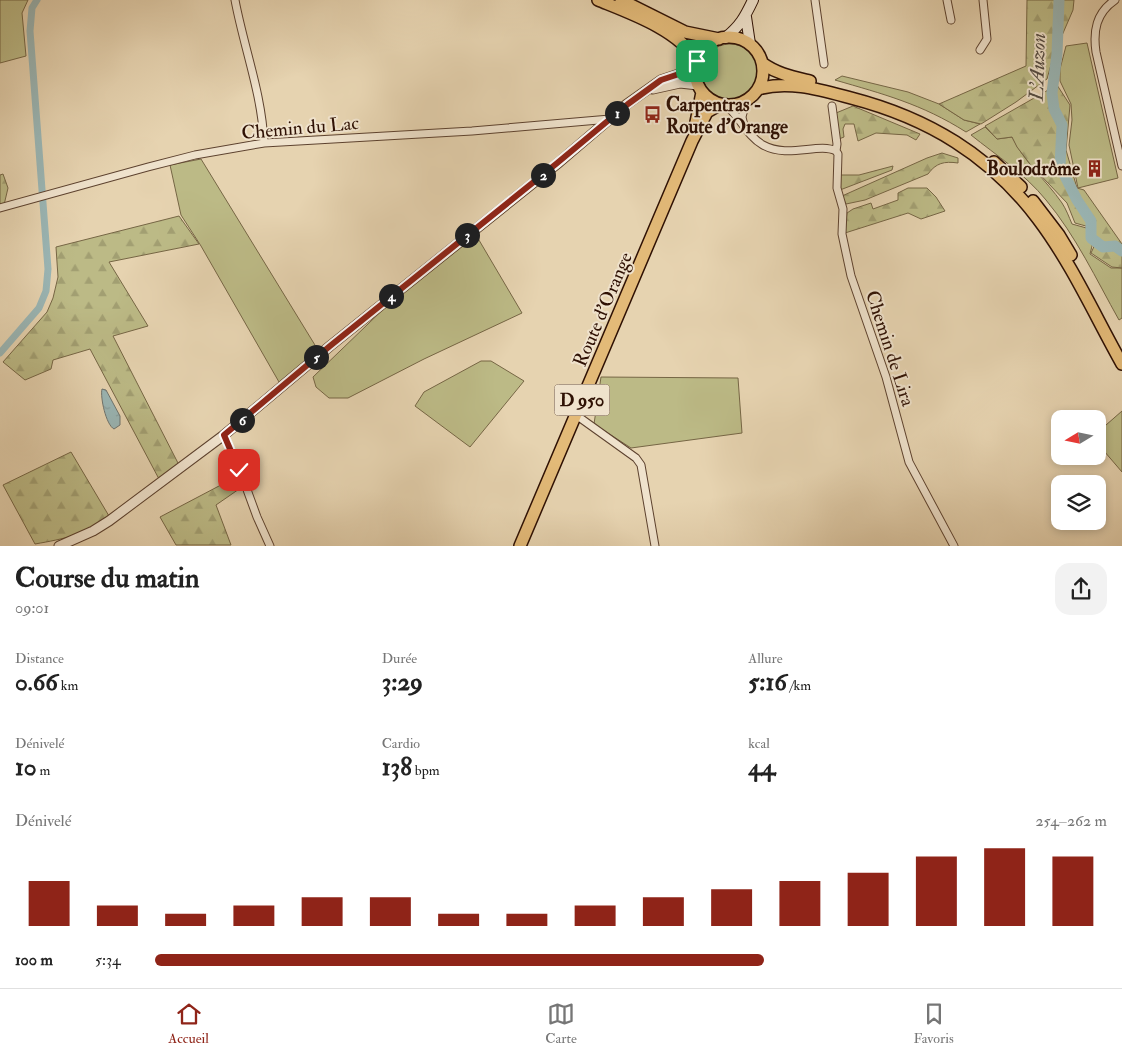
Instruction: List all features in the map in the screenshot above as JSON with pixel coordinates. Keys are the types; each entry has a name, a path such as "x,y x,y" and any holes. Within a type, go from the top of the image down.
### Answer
{"main road":[{"path":"598,0 629,12 654,25 685,47 696,63 703,50 718,38 736,28 746,17 753,0"},
{"path":"621,0 685,32 742,40 750,44 760,56 763,77 758,90 746,101"},
{"path":"746,17 750,44"},
{"name":"D 950","path":"696,63 695,72 700,88"},
{"path":"762,64 786,76 885,100 917,112 940,124 984,154 1026,192 1054,228 1086,281 1122,349"},
{"path":"758,90 780,84 867,102 937,130 971,153 1021,198 1039,220 1079,284 1122,364"},
{"path":"700,88 707,97 723,105"},
{"name":"Route d'Orange","path":"692,141 700,88"},
{"name":"D 950","path":"723,105 733,105 746,101"},
{"name":"Route d'Orange","path":"520,546 692,141 707,112 723,105"}],"street":[{"path":"235,0 263,119 264,143"},
{"path":"815,0 824,64"},
{"path":"947,0 951,20"},
{"path":"980,50 987,39 983,0"},
{"path":"1115,0 1104,9 1095,28 1095,43 1122,166"},
{"path":"59,546 93,531 109,521 224,435 330,346 628,104 661,80 685,72 696,63"},
{"path":"648,90 680,82 700,88"},
{"path":"744,126 742,117 746,101"},
{"path":"723,105 744,126 754,140 771,149 792,151 829,148 836,151"},
{"name":"Chemin de Lira","path":"832,106 837,144 836,151 839,159 836,178 842,209 842,234 851,276 886,377 909,462 954,546"},
{"name":"Chemin du Lac","path":"0,208 195,155 264,143 472,132 610,119"},
{"path":"576,415 636,458 641,465 655,546"},
{"path":"224,435 270,546"}],"green space":[{"path":"0,0 28,0 22,13 26,56 0,63"},
{"path":"1027,0 1074,0 1073,10 1054,54 1047,79 1016,102 981,124 964,120 939,104 1026,66"},
{"path":"1087,43 1118,178 1078,188 1069,145 1072,120 1071,104 1060,81 1060,69 1066,46"},
{"path":"725,44 735,44 750,52 756,61 758,72 756,83 750,92 735,100 725,100 714,95 707,88 702,77 702,67 707,56 714,49"},
{"path":"842,76 908,92 939,104 964,120 980,124 966,132 918,107 886,95 835,80"},
{"path":"1057,85 1070,105 1066,150 1077,188 1084,190 1122,244 1122,268 1112,267 1091,253 1097,240 1093,237 1093,228 1075,223 1067,203 1030,164 1012,137 997,139 985,126"},
{"path":"853,106 920,134 916,140 907,135 876,133 858,141 854,124 845,124 843,129 844,137 839,139 836,113"},
{"path":"985,127 997,139 1012,137 1029,163 1062,203 1072,224 1090,229 1090,239 1093,242 1090,254 1111,268 1122,268 1122,318 1119,320 1067,228 1046,200 1020,173 971,135"},
{"path":"942,153 958,158 958,163 949,162 941,164 934,167 928,174 865,200 846,204 842,196 927,158"},
{"path":"201,159 318,350 279,382 201,246 181,215 170,165"},
{"path":"893,166 892,170 840,190 840,175 859,175"},
{"path":"3,174 8,188 4,205 0,206 0,175"},
{"path":"908,188 927,188 936,197 945,211 921,219 908,213 845,233 847,213 871,203 873,209 898,200 898,193"},
{"path":"179,216 199,244 109,262 148,326 113,336 179,465 159,479 90,349 53,360 51,369 25,380 3,362 47,312 53,298 58,277 56,247"},
{"path":"476,235 522,313 424,359 348,398 329,398 316,387 313,377 395,298"},
{"path":"481,361 491,361 524,381 470,447 415,406 424,392"},
{"path":"601,377 738,378 742,433 631,448 594,424"},
{"path":"1122,411 1122,472 1106,453 1106,425"},
{"path":"71,452 109,516 83,532 35,544 3,485"},
{"path":"238,476 242,487 216,505 231,545 176,545 160,517"}],"water":[{"path":"102,389 106,390 120,416 120,425 114,429 108,422 104,410"}],"waterway":[{"path":"0,353 39,308 46,291 48,269 30,31 32,8 37,0"},
{"name":"L'Auzon","path":"1059,0 1057,54 1052,93 1054,109 1062,125 1060,166 1077,200 1091,221 1091,238 1103,247 1115,246 1122,251"}],"place":[{"name":"Carpentras - Route d'Orange","path":"652,115"},
{"name":"Boulodrôme","path":"1094,168"}],"route":[{"path":"239,470 224,435 409,281 628,104 661,80 696,66 697,61"}]}
